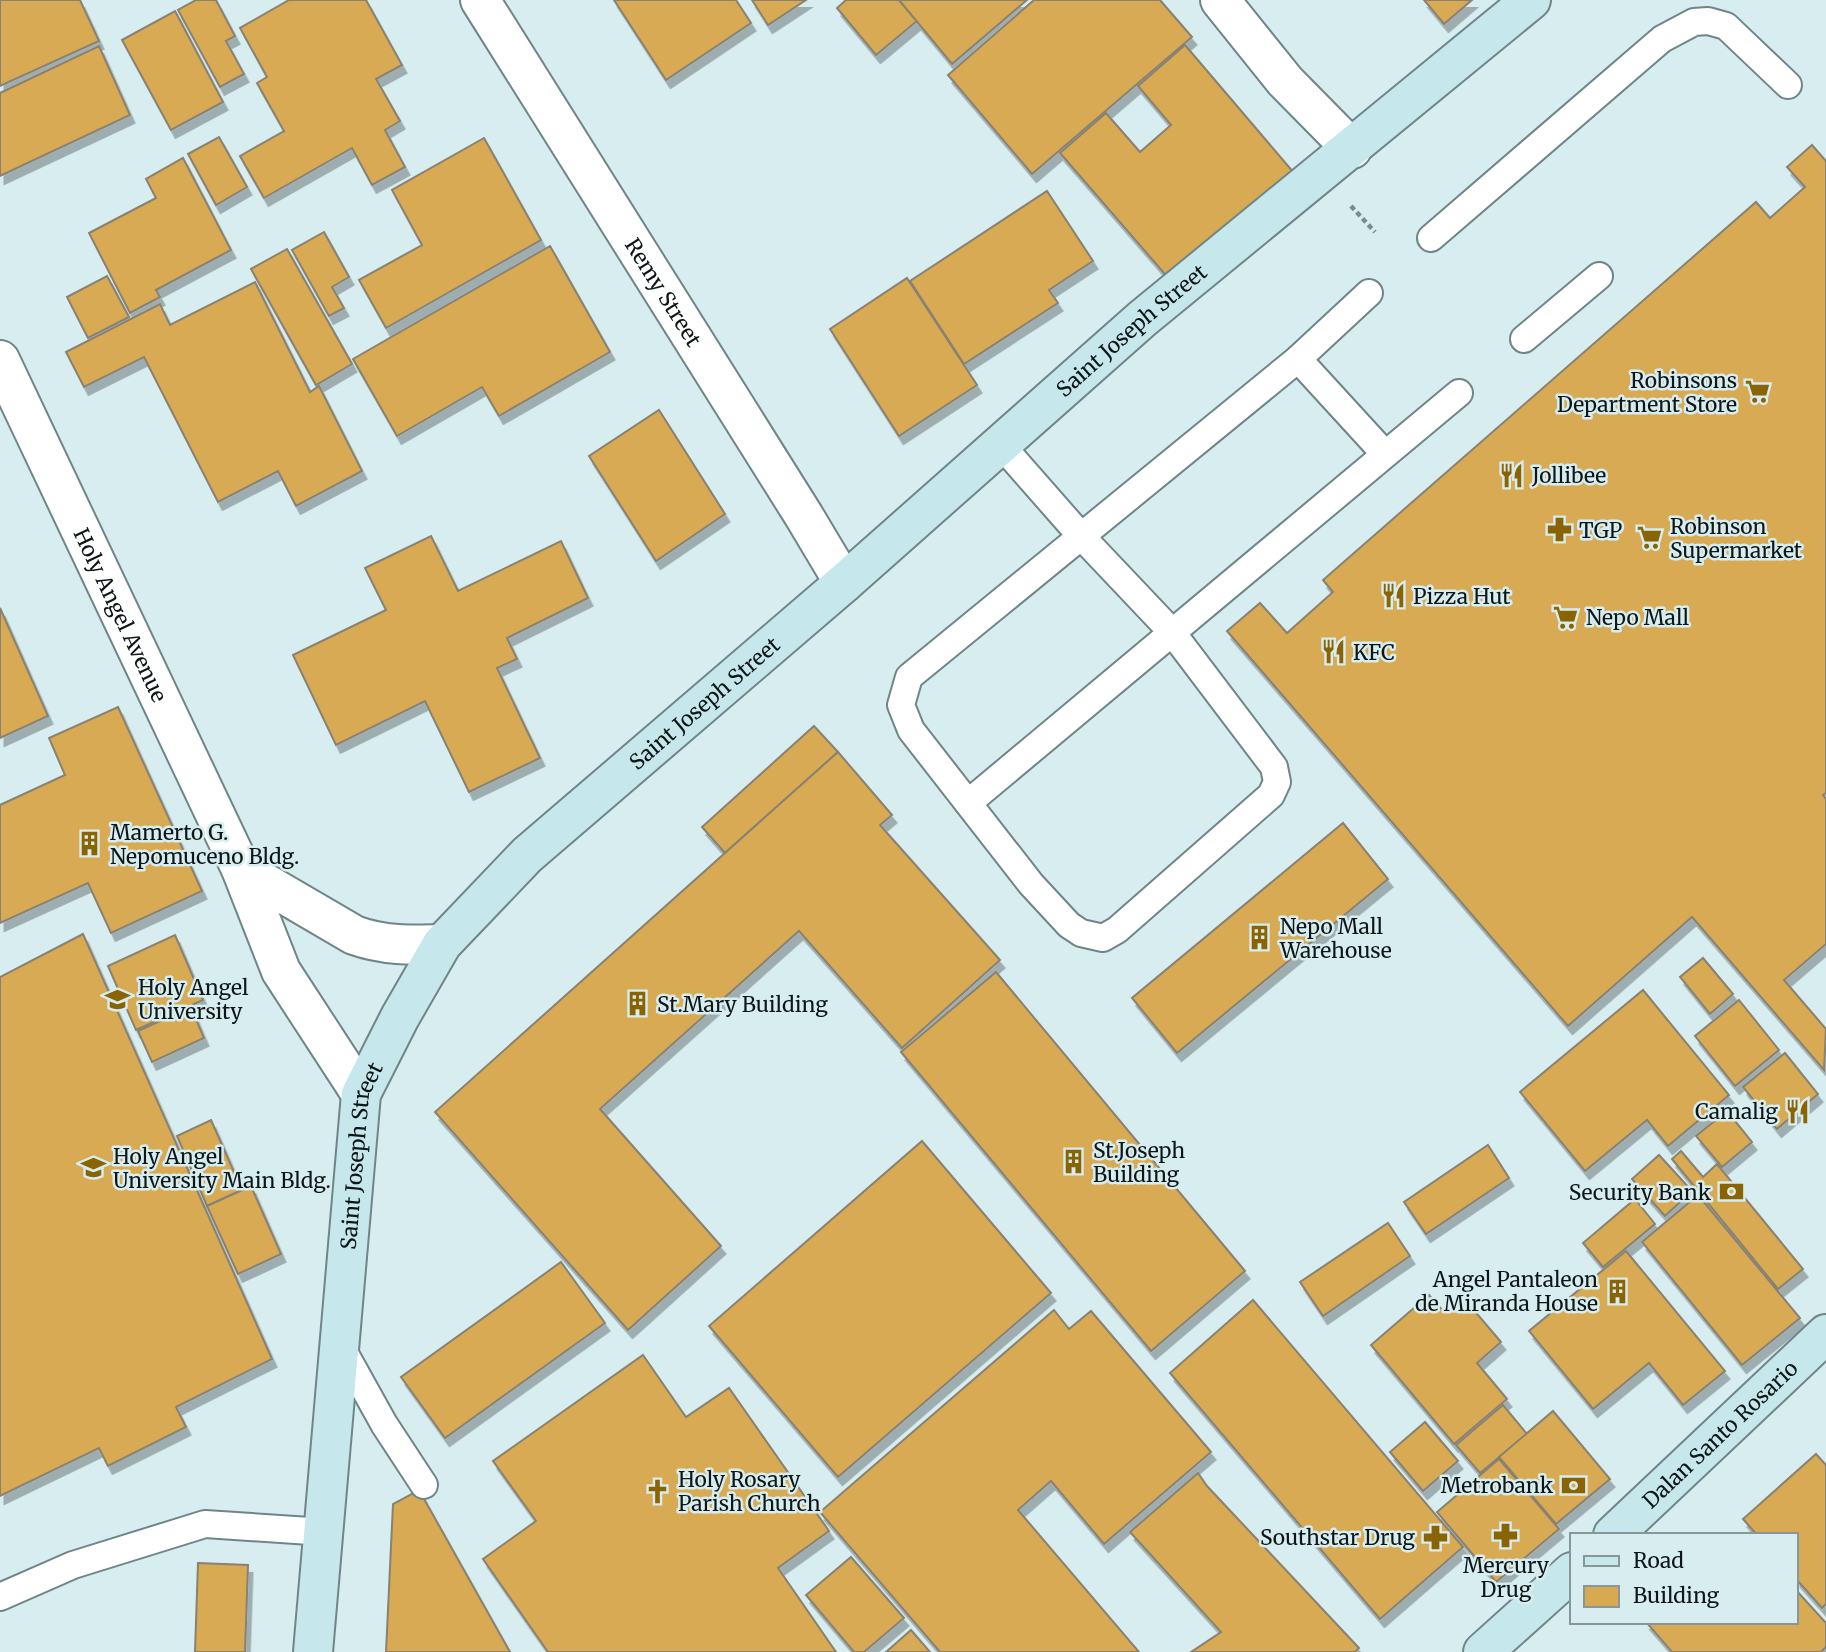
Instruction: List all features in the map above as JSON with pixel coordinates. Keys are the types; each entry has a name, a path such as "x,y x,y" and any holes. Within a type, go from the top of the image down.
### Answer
{"street":[{"name":"Remy Street","path":"481,0 844,583"},
{"path":"1220,0 1285,81 1352,149"},
{"name":"Saint Joseph Street","path":"313,1652 361,1094 400,1017 442,944 527,855 844,583 1142,319 1531,0"},
{"name":"Holy Angel Avenue","path":"0,360 241,869 281,971 361,1094"},
{"path":"241,869 354,935 390,945 442,944"},
{"name":"Dalan Santo Rosario","path":"1616,1533 1821,1349"},
{"path":"1486,1651 1570,1574"}],"lane":[{"path":"1431,238 1661,39 1694,22 1708,21 1727,26 1788,85"},
{"path":"1524,339 1598,276"},
{"path":"1002,445 1081,536 1171,631 1274,767 1277,782 1271,795 1117,930 1103,938 1081,933 1069,925 1031,884 911,730 901,705 909,677 1081,536 1298,359 1369,293"},
{"path":"1298,359 1385,454"},
{"path":"968,803 1459,393"},
{"path":"339,1343 384,1424 424,1485"},
{"path":"0,1597 73,1565 205,1524 325,1532"}],"path":[{"path":"1366,222 1375,232"}],"building":[{"path":"0,0 80,0 99,41 0,86"},
{"path":"196,0 216,0 235,36 226,41 244,74 220,87 178,10"},
{"path":"289,0 366,0 402,65 376,79 400,121 385,130 405,167 372,185 352,148 264,198 240,156 284,131 257,83 267,77 240,28"},
{"path":"614,0 736,0 751,23 666,80"},
{"path":"752,0 806,0 768,25"},
{"path":"846,0 899,0 917,21 876,55 837,8"},
{"path":"899,0 1027,0 952,64"},
{"path":"1034,0 1160,0 1192,37 1032,174 948,75"},
{"path":"1424,0 1472,0 1444,24"},
{"path":"175,11 223,102 171,130 122,40"},
{"path":"1185,45 1294,173 1170,280 1060,153 1106,113 1140,152 1171,125 1138,86"},
{"path":"99,46 130,115 0,176 0,93"},
{"path":"219,137 247,187 216,205 188,154"},
{"path":"484,138 541,240 386,328 359,280 422,245 392,190"},
{"name":"Nepo Mall","path":"1812,145 1826,161 1826,793 1823,795 1826,799 1826,944 1784,980 1826,1029 1824,1070 1692,917 1568,1026 1227,631 1260,603 1287,633 1333,592 1323,580 1756,202 1770,218 1805,187 1787,167"},
{"path":"183,158 231,250 156,290 160,297 130,313 89,233 156,198 146,179"},
{"path":"1047,191 1093,261 1049,290 1058,303 964,364 910,281"},
{"path":"324,232 349,277 332,287 344,308 329,316 292,250"},
{"path":"550,246 610,352 499,416 482,387 397,436 353,359"},
{"path":"287,249 352,364 316,385 251,269"},
{"path":"107,276 129,317 88,338 67,297"},
{"path":"907,278 977,385 899,436 830,329"},
{"path":"255,282 310,392 319,386 362,471 296,506 278,471 218,502 144,357 84,387 66,352 160,304 170,325"},
{"path":"659,410 725,514 656,561 589,456"},
{"path":"431,536 458,591 561,541 588,598 507,638 517,659 497,668 540,758 469,792 425,701 336,745 293,655 386,610 365,568"},
{"path":"0,608 48,716 0,738"},
{"name":"Mamerto G. Nepomuceno Bldg.","path":"118,707 202,891 111,933 88,883 0,923 0,805 65,775 49,738"},
{"path":"814,726 838,752 725,853 702,827"},
{"name":"St.Mary Building","path":"838,752 892,815 880,825 1000,960 902,1048 799,931 600,1109 721,1246 628,1330 435,1112"},
{"name":"Nepo Mall Warehouse","path":"1343,823 1388,879 1177,1053 1132,998"},
{"name":"Holy Angel University Main Bldg.","path":"83,934 272,1359 176,1407 186,1427 108,1466 99,1448 0,1496 0,977"},
{"path":"175,935 203,1000 136,1030 108,966"},
{"path":"1703,958 1733,994 1710,1014 1680,977"},
{"name":"St.Joseph Building","path":"996,972 1245,1271 1151,1351 901,1052"},
{"path":"1643,990 1729,1095 1668,1146 1647,1120 1585,1171 1520,1092"},
{"path":"1739,1000 1779,1050 1735,1086 1695,1036"},
{"path":"191,1007 204,1038 152,1062 138,1031"},
{"path":"1785,1053 1818,1094 1777,1129 1743,1087"},
{"path":"1727,1111 1752,1142 1722,1167 1696,1136"},
{"path":"211,1120 242,1190 207,1206 177,1136"},
{"path":"922,1141 1051,1293 838,1477 709,1326"},
{"path":"1488,1145 1509,1178 1426,1234 1404,1202"},
{"path":"1681,1151 1703,1177 1717,1164 1803,1269 1778,1289 1672,1159"},
{"path":"1659,1155 1692,1191 1665,1216 1632,1179"},
{"path":"251,1186 281,1254 238,1274 207,1206"},
{"path":"1698,1195 1800,1318 1742,1365 1642,1242"},
{"path":"1635,1199 1655,1224 1603,1267 1583,1243"},
{"path":"1388,1223 1410,1256 1323,1316 1300,1282"},
{"name":"Angel Pantaleon de Miranda House","path":"1626,1251 1725,1371 1683,1405 1649,1363 1593,1409 1529,1331"},
{"path":"561,1262 605,1323 445,1438 401,1377"},
{"path":"1429,1295 1443,1311 1461,1295 1501,1342 1477,1363 1507,1399 1454,1444 1371,1345"},
{"path":"1253,1300 1463,1547 1380,1619 1170,1373"},
{"path":"1054,1310 1069,1329 1091,1311 1211,1452 1104,1544 1051,1481 1018,1510 1139,1652 940,1652 820,1512"},
{"name":"Holy Rosary Parish Church","path":"643,1355 686,1417 729,1388 829,1531 778,1568 836,1652 548,1652 483,1559 536,1521 493,1461"},
{"path":"1503,1405 1527,1434 1480,1473 1456,1445"},
{"path":"1553,1411 1610,1479 1556,1524 1499,1457"},
{"path":"1425,1422 1458,1461 1423,1491 1390,1452"},
{"path":"1816,1454 1826,1465 1826,1604 1822,1608 1798,1581 1798,1533 1755,1533 1743,1519"},
{"path":"1499,1459 1559,1529 1496,1582 1437,1512"},
{"path":"1198,1473 1207,1486 1359,1648 1355,1652 1191,1652 1221,1632 1130,1532"},
{"path":"419,1490 510,1652 386,1652 393,1504"},
{"path":"851,1557 904,1618 864,1652 854,1652 806,1595"},
{"path":"198,1563 248,1565 245,1652 195,1652"},
{"path":"1798,1592 1826,1623 1826,1647 1821,1652 1672,1652 1648,1624 1798,1624"},
{"path":"911,1630 930,1652 886,1652"}],"place":[{"name":"Robinsons Department Store","path":"1757,392"},
{"name":"Jollibee","path":"1512,475"},
{"name":"TGP","path":"1559,530"},
{"name":"Robinson Supermarket","path":"1650,538"},
{"name":"Pizza Hut","path":"1393,596"},
{"name":"Nepo Mall","path":"1566,617"},
{"name":"KFC","path":"1333,652"},
{"name":"Mamerto G. Nepomuceno Bldg.","path":"90,844"},
{"name":"Nepo Mall Warehouse","path":"1260,938"},
{"name":"Holy Angel University","path":"118,999"},
{"name":"St.Mary Building","path":"637,1004"},
{"name":"Camalig","path":"1798,1111"},
{"name":"St.Joseph Building","path":"1073,1162"},
{"name":"Holy Angel University Main Bldg.","path":"93,1168"},
{"name":"Security Bank","path":"1731,1192"},
{"name":"Angel Pantaleon de Miranda House","path":"1618,1291"},
{"name":"Metrobank","path":"1573,1485"},
{"name":"Holy Rosary Parish Church","path":"658,1491"},
{"name":"Mercury Drug","path":"1506,1536"},
{"name":"Southstar Drug","path":"1435,1537"}]}
